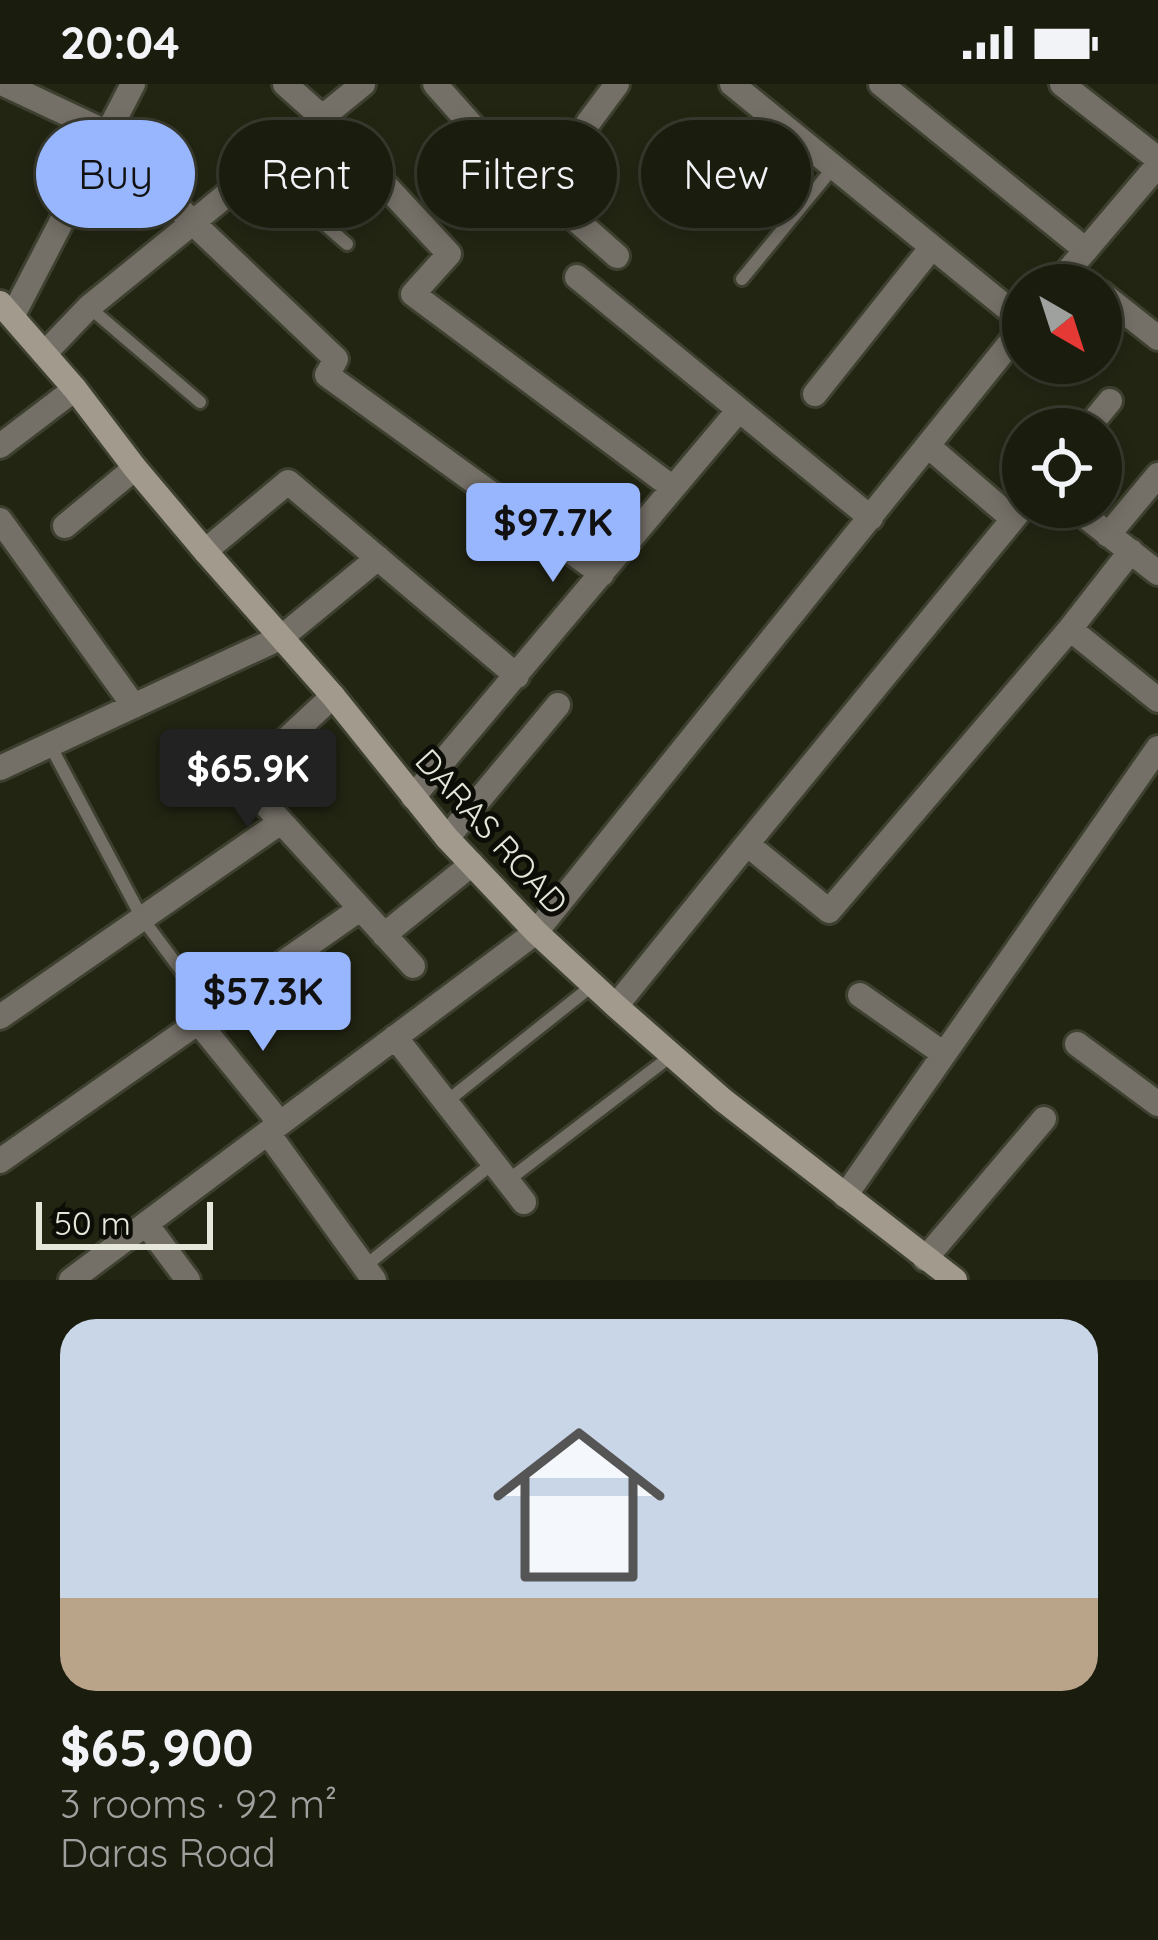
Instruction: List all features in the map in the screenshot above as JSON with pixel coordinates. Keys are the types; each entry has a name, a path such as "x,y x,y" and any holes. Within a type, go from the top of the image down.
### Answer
{"street":[{"path":"4,84 80,120"},
{"path":"127,96 152,84"},
{"path":"285,84 322,117 449,254 413,293 673,488"},
{"path":"318,120 364,84"},
{"path":"590,120 617,84"},
{"path":"732,84 1002,306"},
{"path":"881,84 1066,264"},
{"path":"1062,84 1158,162 1073,264"},
{"path":"439,86 483,138 616,256"},
{"path":"195,218 219,199"},
{"path":"195,225 336,359 327,375 602,574"},
{"path":"6,309 53,228"},
{"path":"45,353 89,308 183,228"},
{"path":"815,394 932,247"},
{"path":"577,277 871,518"},
{"name":"DARAS ROAD","path":"6,309 447,838 536,932 671,1056 955,1280"},
{"path":"1122,310 1158,338"},
{"path":"71,1280 536,932 1002,351"},
{"path":"0,446 75,389"},
{"path":"1104,408 1110,400"},
{"path":"413,797 738,411"},
{"path":"928,446 1002,501"},
{"path":"65,526 135,468"},
{"path":"1108,535 1158,475"},
{"path":"205,551 288,482 517,676"},
{"path":"0,520 134,706"},
{"path":"616,1006 1006,528"},
{"path":"1099,528 1158,573"},
{"path":"747,844 829,910 1131,551"},
{"path":"0,768 282,637 378,558"},
{"path":"1070,629 1158,700"},
{"path":"333,696 243,780 412,966"},
{"path":"447,838 558,705"},
{"path":"845,1196 1158,748"},
{"path":"0,1017 281,822"},
{"path":"384,935 472,864"},
{"path":"0,1162 360,909"},
{"path":"860,995 944,1054"},
{"path":"206,1017 369,1273"},
{"path":"395,1037 524,1202"},
{"path":"1077,1044 1158,1104"},
{"path":"925,1259 1044,1119"},
{"path":"146,1224 188,1280"}],"lane":[{"path":"742,279 834,167"},
{"path":"329,228 347,244"},
{"path":"89,308 200,402"},
{"path":"50,745 142,918 206,1017"},
{"path":"446,1102 593,986"},
{"path":"369,1273 500,1172 671,1056"}]}
